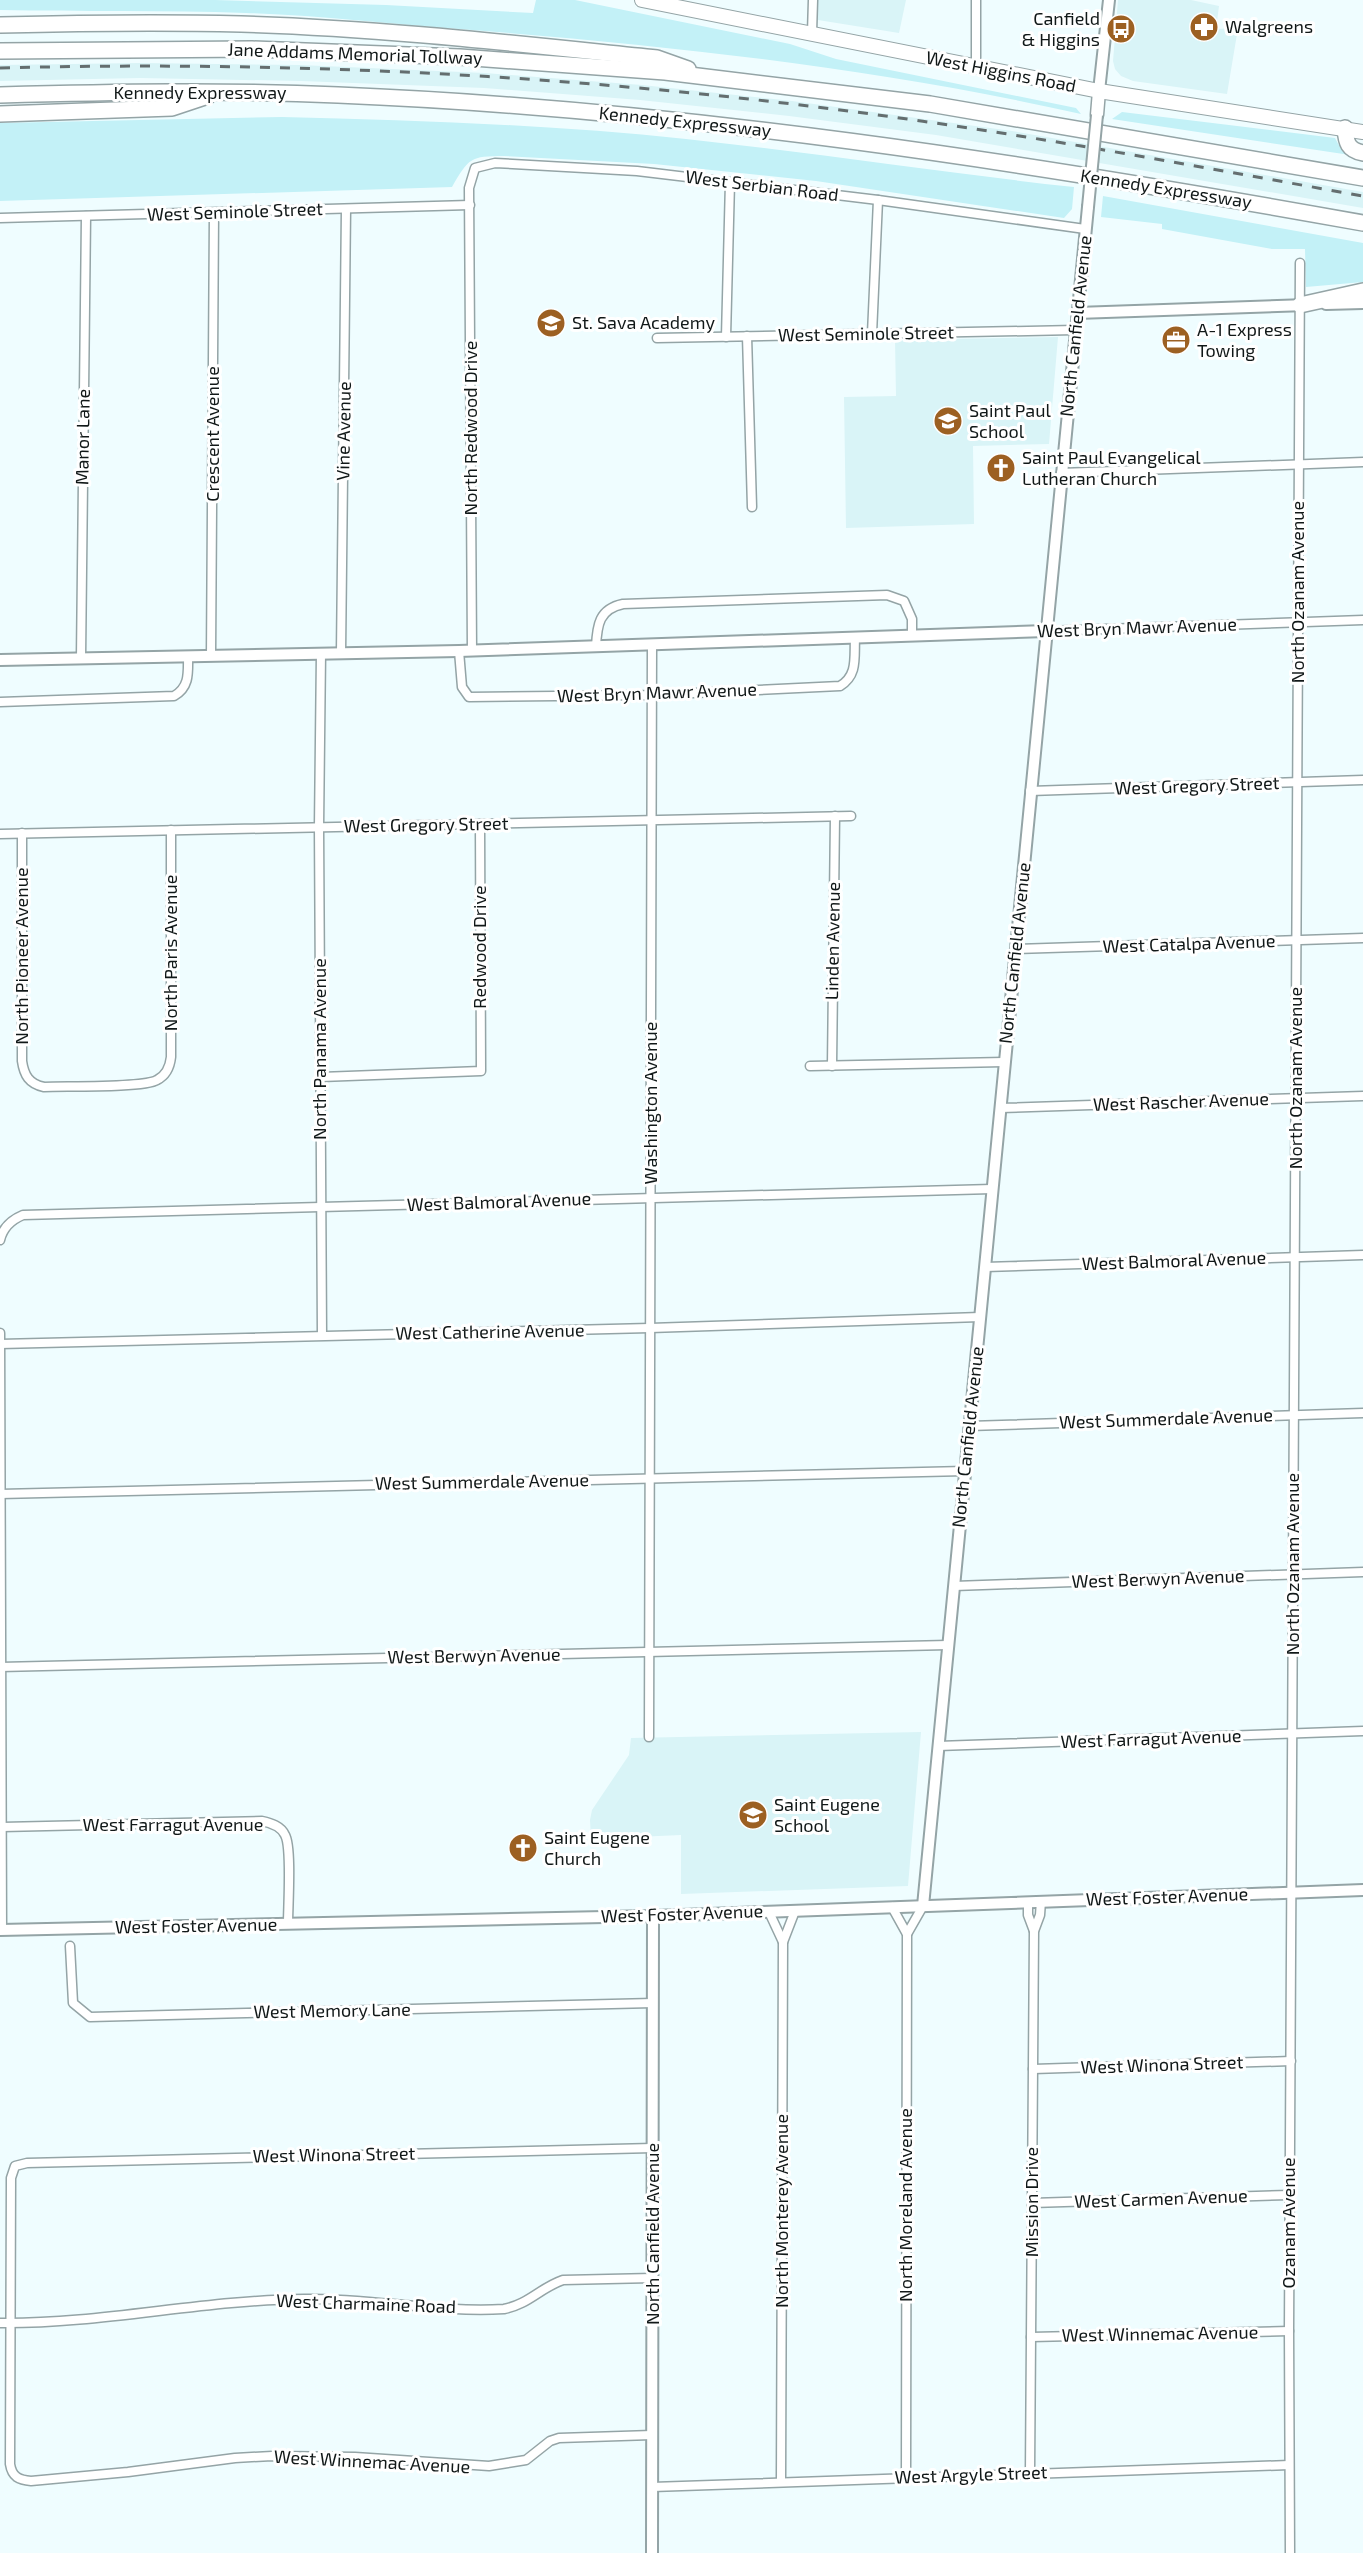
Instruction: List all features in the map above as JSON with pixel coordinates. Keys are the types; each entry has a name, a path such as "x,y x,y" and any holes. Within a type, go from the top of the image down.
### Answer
{"highway":[{"path":"0,25 242,24 410,35 657,58 710,77 930,104 1363,178"},
{"name":"Jane Addams Memorial Tollway","path":"0,51 182,48 373,53 577,65 710,77"},
{"path":"0,114 172,108 219,92"},
{"name":"Kennedy Expressway","path":"0,95 219,92 338,95 492,104 778,131 1064,172 1363,223"},
{"path":"1345,128 1346,142 1349,147 1363,153"},
{"path":"1300,305 1363,291"}],"main road":[{"name":"West Higgins Road","path":"642,0 1099,91 1363,132"},
{"name":"North Canfield Avenue","path":"1096,115 1099,91"}],"street":[{"path":"812,33 813,0"},
{"path":"976,0 976,68"},
{"name":"North Canfield Avenue","path":"1099,91 1108,0"},
{"name":"North Canfield Avenue","path":"923,1906 1096,115"},
{"name":"West Serbian Road","path":"470,205 469,188 475,168 495,163 637,171 878,200 1085,229"},
{"path":"726,337 730,182"},
{"path":"872,334 878,200"},
{"name":"West Seminole Street","path":"0,218 470,205"},
{"name":"North Redwood Drive","path":"470,205 472,651"},
{"name":"Vine Avenue","path":"340,653 346,209"},
{"name":"Crescent Avenue","path":"211,656 214,213"},
{"name":"Manor Lane","path":"81,658 86,216"},
{"name":"North Ozanam Avenue","path":"1292,1892 1300,263"},
{"path":"1077,313 1363,303"},
{"name":"West Seminole Street","path":"657,338 1075,330"},
{"path":"747,336 752,507"},
{"path":"1061,473 1363,462"},
{"path":"596,647 597,630 604,612 612,606 623,604 887,595 904,601 912,619 912,636"},
{"name":"West Bryn Mawr Avenue","path":"0,660 472,651 1363,620"},
{"name":"West Bryn Mawr Avenue","path":"459,651 462,687 469,697 652,694 840,686 852,676 855,638"},
{"name":"Washington Avenue","path":"649,1737 652,645"},
{"name":"North Panama Avenue","path":"321,653 319,827 322,1335"},
{"path":"0,702 174,696 182,692 186,684 188,656"},
{"name":"West Gregory Street","path":"1030,791 1363,780"},
{"name":"Linden Avenue","path":"832,1066 835,816"},
{"name":"West Gregory Street","path":"0,834 851,816"},
{"name":"Redwood Drive","path":"321,1077 481,1071 480,824"},
{"name":"North Paris Avenue","path":"27,1078 36,1085 44,1087 148,1083 164,1075 170,1067 171,830"},
{"name":"North Pioneer Avenue","path":"22,833 22,1061 27,1078"},
{"name":"West Catalpa Avenue","path":"1015,949 1363,938"},
{"path":"810,1066 1004,1062"},
{"name":"West Rascher Avenue","path":"1000,1108 1363,1096"},
{"name":"West Balmoral Avenue","path":"0,1240 8,1224 23,1215 992,1189"},
{"name":"West Balmoral Avenue","path":"985,1267 1363,1255"},
{"name":"West Catherine Avenue","path":"0,1344 650,1328 980,1317"},
{"path":"0,1333 2,1410 1,1930"},
{"name":"West Summerdale Avenue","path":"969,1426 1363,1413"},
{"name":"West Summerdale Avenue","path":"1,1494 965,1471"},
{"name":"West Berwyn Avenue","path":"954,1586 1363,1572"},
{"name":"West Berwyn Avenue","path":"1,1667 948,1645"},
{"name":"West Farragut Avenue","path":"938,1746 1363,1731"},
{"name":"West Farragut Avenue","path":"2,1827 262,1821 271,1823 279,1827 288,1842 288,1924"},
{"name":"West Foster Avenue","path":"1,1930 653,1916 1363,1890"},
{"name":"Ozanam Avenue","path":"1290,2553 1289,2195 1292,1892"},
{"name":"Mission Drive","path":"1030,2473 1034,1931 1040,1915 1041,1901"},
{"name":"Mission Drive","path":"1028,1902 1028,1915 1034,1931"},
{"name":"North Moreland Avenue","path":"907,1934 923,1906"},
{"name":"North Moreland Avenue","path":"892,1907 907,1934 906,2477"},
{"name":"North Monterey Avenue","path":"781,2481 783,1942 795,1911"},
{"name":"North Monterey Avenue","path":"769,1912 783,1942"},
{"name":"North Canfield Avenue","path":"652,2553 653,1916"},
{"name":"West Memory Lane","path":"70,1946 73,2002 90,2017 653,2003"},
{"name":"West Winona Street","path":"1033,2069 1291,2061"},
{"name":"West Winona Street","path":"11,2323 11,2178 15,2166 27,2163 653,2148"},
{"name":"West Carmen Avenue","path":"1032,2203 1289,2195"},
{"name":"West Charmaine Road","path":"0,2323 93,2319 201,2305 295,2299 504,2309 519,2306 553,2283 563,2280 653,2278"},
{"name":"West Winnemac Avenue","path":"11,2323 10,2464 14,2475 20,2480 85,2477 272,2456 355,2457 489,2466 526,2460 550,2441 559,2438 652,2435"},
{"name":"West Winnemac Avenue","path":"1031,2337 1289,2331"},
{"name":"West Argyle Street","path":"652,2487 1289,2465"}],"shaded area":[{"path":"0,0 215,0 386,5 533,13 536,0 575,0 790,44 836,59 1076,108 1081,114 849,71 693,51 537,35 273,14 0,10"},
{"path":"818,0 906,0 899,33 818,20"},
{"path":"1118,0 1191,0 1219,6 1216,29 1238,28 1227,94 1133,81 1121,76 1115,69 1113,61"},
{"path":"141,63 300,65 485,73 642,85 792,101 1012,131 1363,192 1363,208 936,135 640,100 484,88 301,81 140,78 0,81 0,65"},
{"path":"1122,112 1335,138 1341,149 1350,155 1112,119"},
{"path":"282,117 535,127 636,134 735,145 1074,187 1072,209 1064,218 816,181 654,164 504,156 477,158 467,164 452,187 0,201 0,123"},
{"path":"1103,196 1363,243 1363,282 1306,287 1305,249 1272,249 1162,229 1162,224 1101,217"},
{"name":"Saint Paul School","path":"1058,337 1049,444 973,446 974,524 846,528 844,397 896,396 895,340"},
{"name":"Saint Eugene School","path":"921,1732 908,1886 681,1894 681,1835 591,1839 592,1810 629,1755 631,1738"}],"railway":[{"path":"0,68 115,66 346,70 462,75 692,93 976,129 1363,196"}],"place":[{"name":"Walgreens","path":"1204,27"},
{"name":"Canfield & Higgins","path":"1121,29"},
{"name":"St. Sava Academy","path":"551,323"},
{"name":"A-1 Express Towing","path":"1176,340"},
{"name":"Saint Paul School","path":"948,421"},
{"name":"Saint Paul Evangelical Lutheran Church","path":"1001,468"},
{"name":"Saint Eugene School","path":"753,1815"},
{"name":"Saint Eugene Church","path":"523,1848"}]}
